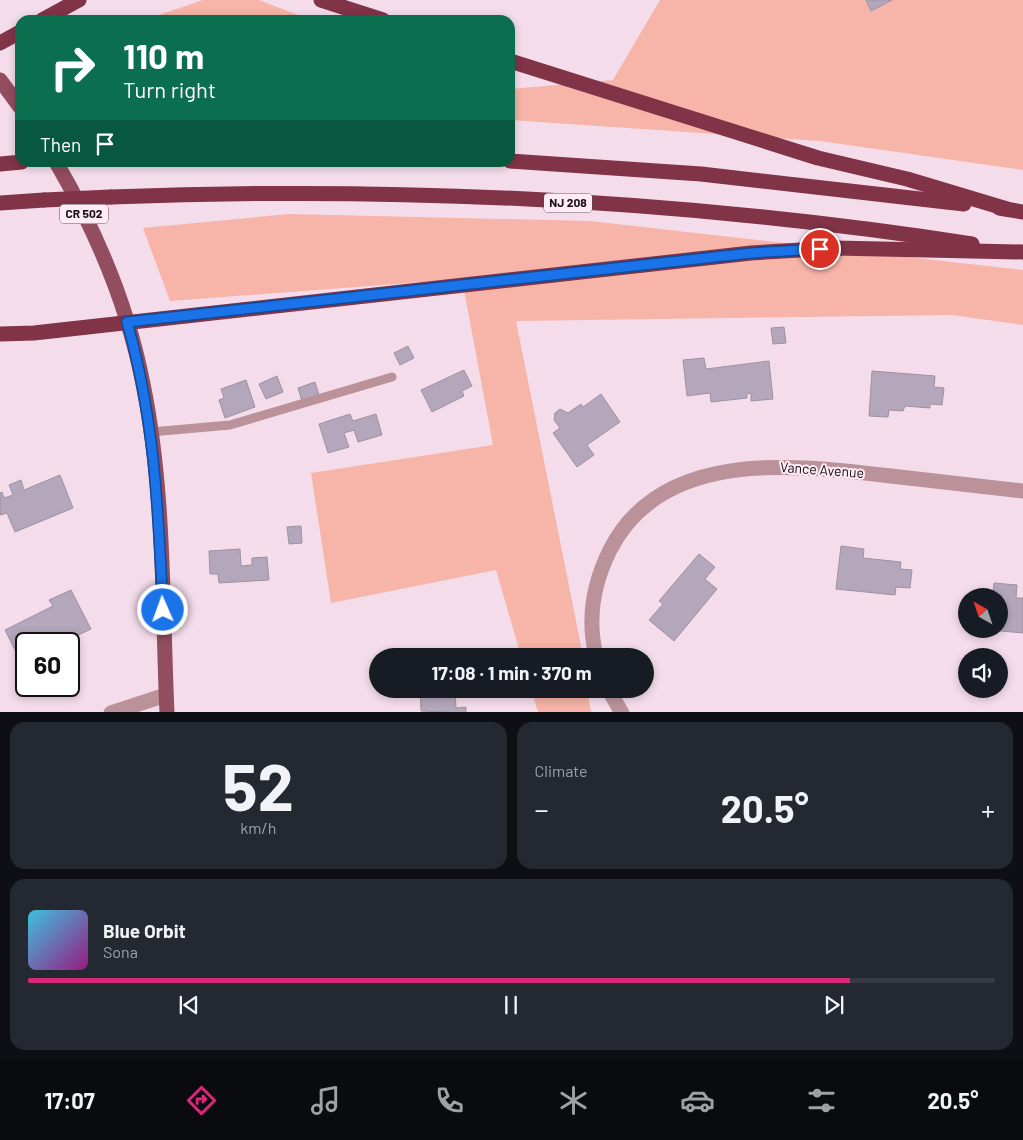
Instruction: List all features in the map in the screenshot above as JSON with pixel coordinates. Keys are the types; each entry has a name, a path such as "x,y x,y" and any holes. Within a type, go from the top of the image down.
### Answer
{"highway":[{"path":"51,15 79,0"},
{"path":"321,0 368,15"},
{"path":"0,43 15,35"},
{"path":"515,62 818,158 907,179 1008,209"},
{"path":"515,161 701,174 1023,212"},
{"path":"0,164 15,163"},
{"name":"NJ 208","path":"0,203 111,197 297,193 500,198 764,218 1023,252"},
{"path":"0,334 34,333 791,250 835,248 1023,252"}],"main road":[{"path":"0,80 15,100"},
{"name":"CR 502","path":"59,167 96,240 127,322 143,382 151,432 159,522 167,712"}],"street":[{"name":"Vance Avenue","path":"595,648 592,614 595,588 602,566 614,542 629,522 651,502 670,490 694,479 727,472 772,467 810,467 1023,491"},
{"path":"111,712 166,695"},
{"path":"613,698 622,712"}],"lane":[{"path":"151,432 230,425 392,377"}],"shaded area":[{"path":"203,0 259,0 298,15 159,15"},
{"path":"660,0 1023,0 1023,170 820,141 515,120 515,89 613,80"},
{"path":"289,214 590,221 1023,270 1023,325 952,315 516,321 581,648 519,648 496,570 331,603 311,473 493,445 462,279 170,301 143,228"},
{"path":"534,698 589,698 591,712 538,712"}],"building":[{"path":"866,0 892,0 871,11"},
{"path":"784,327 786,343 773,344 771,328"},
{"path":"408,346 414,358 400,365 394,353"},
{"path":"704,358 706,369 769,361 773,399 751,401 751,393 747,394 747,398 711,402 710,393 687,396 683,360"},
{"path":"464,370 472,386 462,391 464,396 432,412 421,390"},
{"path":"872,371 935,376 934,387 944,388 942,405 930,404 930,408 905,406 903,411 889,410 888,417 869,416"},
{"path":"277,376 283,392 266,399 259,384"},
{"path":"246,380 255,407 225,418 219,400 224,398 221,389"},
{"path":"315,382 319,395 302,401 298,388"},
{"path":"601,394 620,422 587,445 594,455 577,467 553,433 560,428 554,420 555,413 560,409 568,413 581,404 583,407"},
{"path":"350,414 353,421 376,414 382,435 358,442 354,430 344,433 349,447 328,453 319,424"},
{"path":"60,475 73,508 15,532 7,513 0,515 0,493 2,492 4,498 13,495 9,485 21,480 24,490"},
{"path":"301,526 302,543 289,544 287,527"},
{"path":"841,546 864,549 863,558 901,562 900,569 912,570 910,588 896,587 895,595 836,589"},
{"path":"240,549 241,566 252,565 252,558 267,557 269,580 219,583 218,574 210,574 209,551"},
{"path":"699,554 715,567 705,579 717,589 674,641 649,620 663,604 659,601"},
{"path":"994,583 1017,585 1016,598 1023,598 1023,633 1008,632 1008,588 994,588"},
{"path":"71,590 91,629 80,634 80,632 15,632 15,650 5,630 53,606 49,600"},
{"path":"420,698 455,698 456,708 466,707 466,712 421,711"}],"route":[{"path":"163,610 159,522 149,415 143,382 127,322 751,253 820,249"}]}
